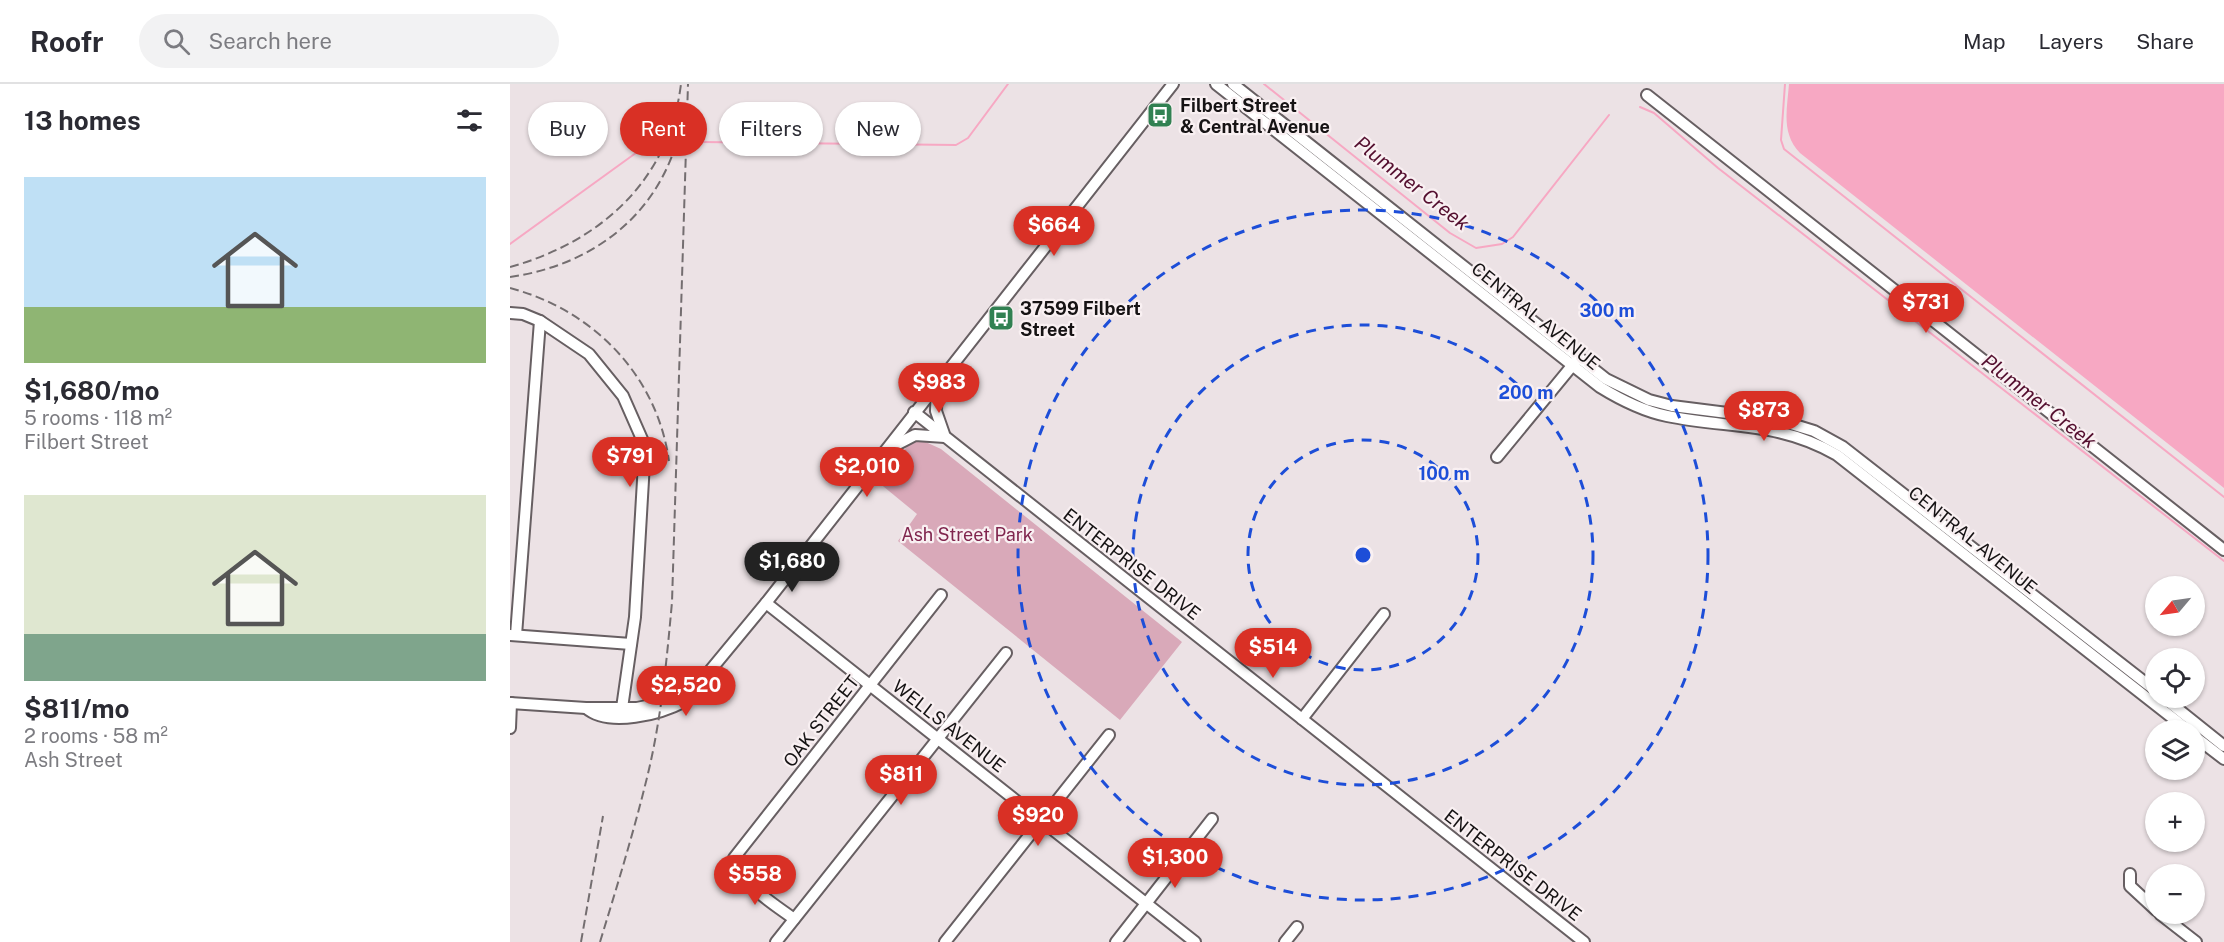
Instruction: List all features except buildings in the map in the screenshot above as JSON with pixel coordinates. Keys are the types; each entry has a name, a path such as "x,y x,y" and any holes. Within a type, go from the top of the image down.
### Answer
{"street":[{"path":"586,708 593,715 621,717 660,708 681,693 690,692 708,675 1173,84"},
{"name":"CENTRAL AVENUE","path":"1216,84 1575,362 1649,400 1672,406 1775,419 1814,431 1843,447 2145,682"},
{"name":"CENTRAL AVENUE","path":"1233,84 1575,362 1608,392 1651,412 1774,429 1813,441 1837,455 2175,720"},
{"path":"1647,95 2224,550"},
{"path":"510,313 523,314 540,321 574,341 604,370 623,396 645,447 631,644 622,708"},
{"path":"540,321 513,635 631,644"},
{"path":"1497,457 1575,362"},
{"path":"885,450 915,435 946,437 936,411 937,384"},
{"name":"ENTERPRISE DRIVE","path":"914,412 1584,942"},
{"name":"OAK STREET","path":"794,920 737,869 734,858 941,595"},
{"name":"WELLS AVENUE","path":"766,603 1196,942"},
{"path":"1302,719 1384,614"},
{"path":"776,942 1006,653"},
{"path":"510,728 510,703 586,708 660,708"},
{"path":"2176,708 2224,746"},
{"path":"945,942 1108,735"},
{"path":"2205,744 2224,759"},
{"path":"1116,942 1212,819"},
{"path":"2130,874 2130,886 2145,900"},
{"path":"2173,924 2196,942"},
{"path":"1285,942 1297,927"}],"green space":[{"name":"Ash Street Park","path":"919,439 941,449 1182,642 1120,720 898,541 917,514 878,482 909,444"}],"shaded area":[{"path":"1789,84 2224,84 2224,488 1800,153 1788,129"}],"waterway":[{"name":"Plummer Creek","path":"707,142 956,145 968,138 1008,84"},
{"name":"Plummer Creek","path":"1264,84 1450,233 1476,248 1502,244 1513,237 1609,115"},
{"path":"1785,84 1781,140 1784,149 2224,497"},
{"name":"Plummer Creek","path":"1640,107 1654,113 1718,168 2224,561"},
{"name":"Plummer Creek","path":"510,244 632,156"}],"railway":[{"path":"510,267 543,256 573,242 600,224 625,202 645,178 662,150 674,119 681,84"},
{"path":"600,942 633,832 650,765 661,704 668,643 672,602 688,84"},
{"path":"510,277 541,271 597,247 621,229 641,208 659,184 672,156"},
{"path":"510,288 540,298 568,312 594,330 616,350 635,374 651,401 662,430 669,461"},
{"path":"581,942 603,816"}],"place":[{"name":"Filbert Street & Central Avenue","path":"1160,115"},
{"name":"37599 Filbert Street","path":"1001,318"}]}
